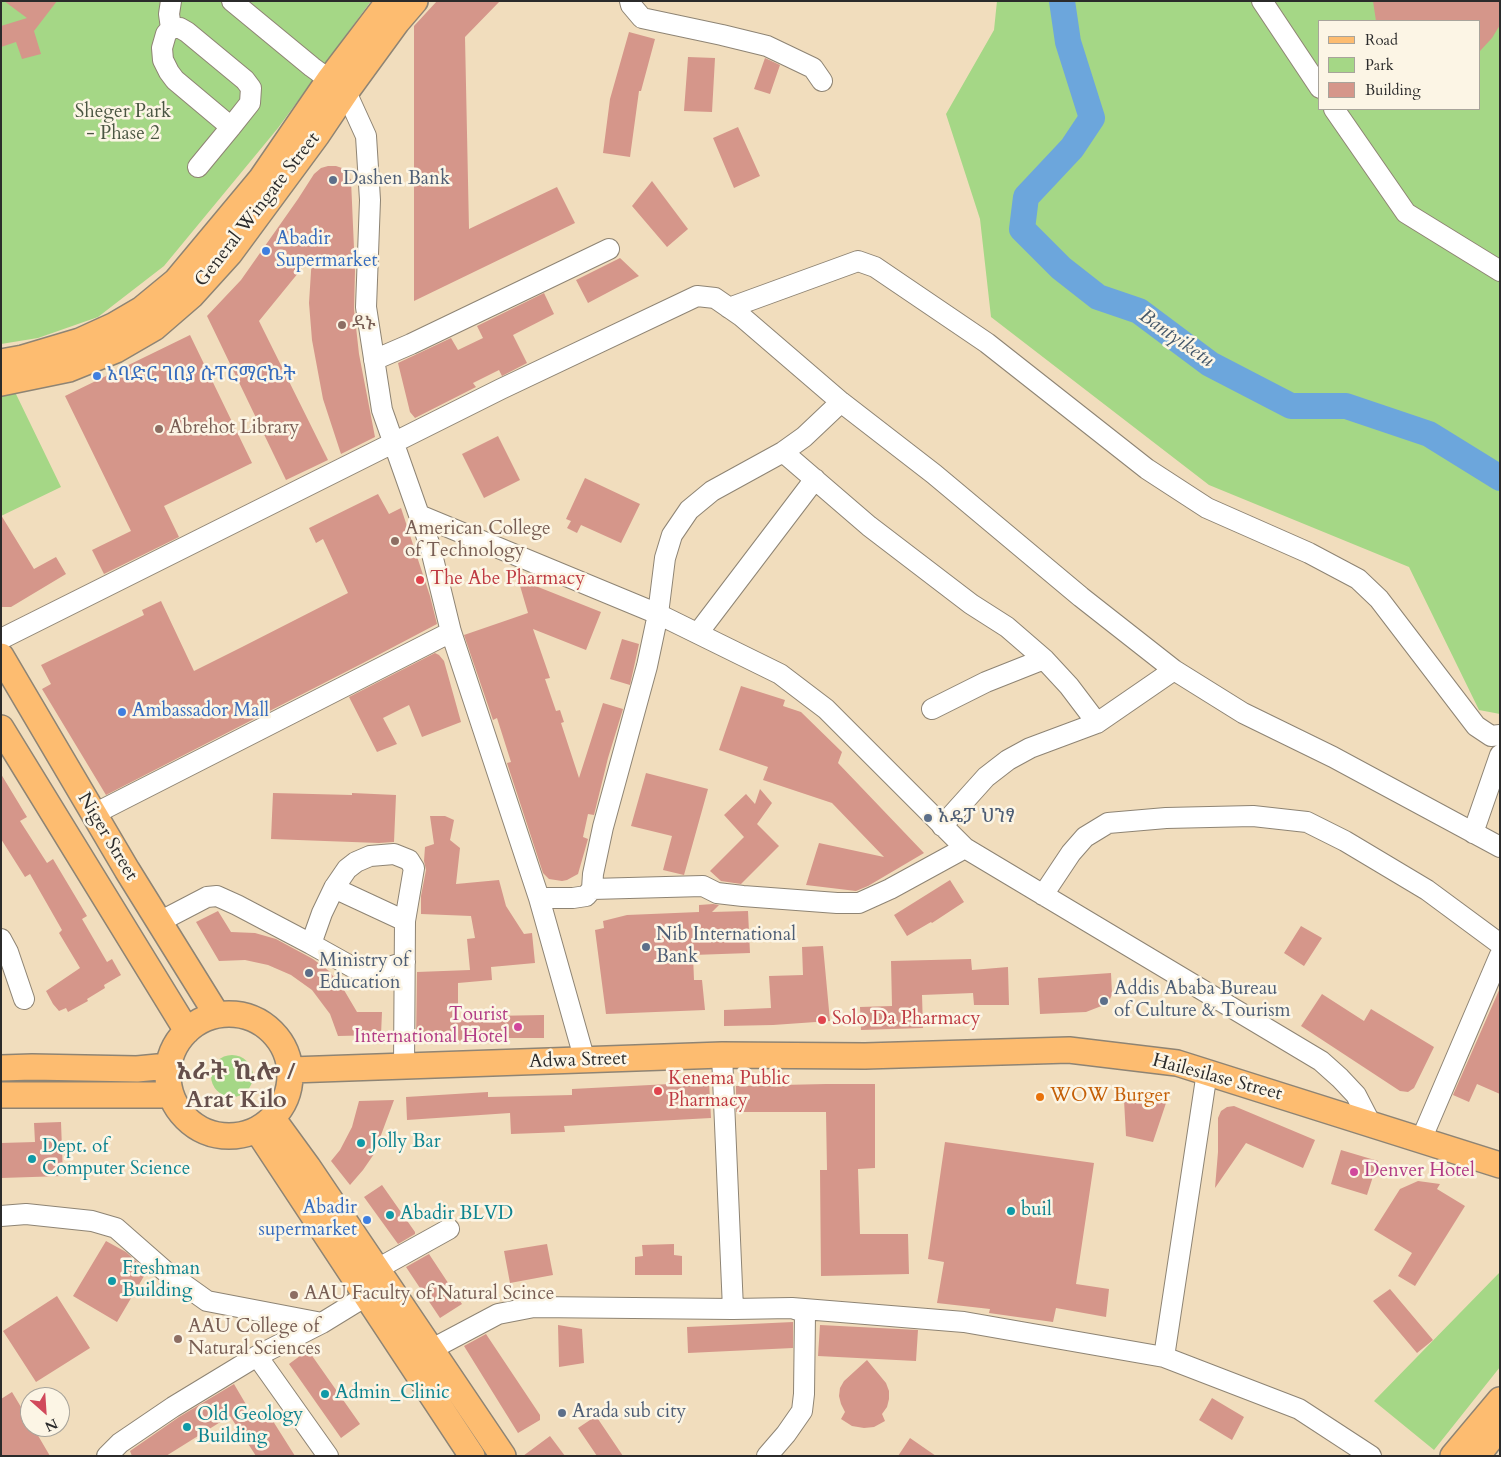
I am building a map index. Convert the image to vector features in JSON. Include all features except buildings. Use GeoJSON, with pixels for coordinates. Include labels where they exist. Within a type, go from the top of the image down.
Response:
{"type":"FeatureCollection","features":[{"type":"Feature","properties":{"kind":"main road","name":"General Wingate Street"},"geometry":{"type":"LineString","coordinates":[[1,362],[80,341],[113,326],[183,288],[230,253],[317,135],[337,86],[389,1]]}},
{"type":"Feature","properties":{"kind":"main road","name":"General Wingate Street"},"geometry":{"type":"LineString","coordinates":[[337,86],[415,1]]}},
{"type":"Feature","properties":{"kind":"main road","name":"General Wingate Street"},"geometry":{"type":"LineString","coordinates":[[1,383],[69,369],[116,350],[154,328],[183,288]]}},
{"type":"Feature","properties":{"kind":"main road","name":"Niger Street"},"geometry":{"type":"LineString","coordinates":[[1,656],[94,814],[217,1015]]}},
{"type":"Feature","properties":{"kind":"main road","name":"Niger Street"},"geometry":{"type":"LineString","coordinates":[[1,728],[187,1031]]}},
{"type":"Feature","properties":{"kind":"main road"},"geometry":{"type":"LineString","coordinates":[[230,1014],[248,1017],[264,1025],[277,1037],[286,1052],[291,1070],[290,1088],[284,1104],[265,1125],[241,1136],[222,1137],[204,1132],[188,1122],[176,1108],[170,1095],[168,1066],[175,1046],[195,1024],[217,1015],[230,1014]]}},
{"type":"Feature","properties":{"kind":"main road","name":"Hailesilase Street"},"geometry":{"type":"LineString","coordinates":[[865,1056],[1069,1050],[1177,1063],[1500,1165]]}},
{"type":"Feature","properties":{"kind":"main road","name":"Adwa Street"},"geometry":{"type":"LineString","coordinates":[[291,1070],[722,1056],[865,1056]]}},
{"type":"Feature","properties":{"kind":"main road"},"geometry":{"type":"LineString","coordinates":[[1,1068],[137,1068],[168,1066]]}},
{"type":"Feature","properties":{"kind":"main road"},"geometry":{"type":"LineString","coordinates":[[1,1095],[170,1095]]}},
{"type":"Feature","properties":{"kind":"main road"},"geometry":{"type":"LineString","coordinates":[[265,1125],[308,1168],[503,1456]]}},
{"type":"Feature","properties":{"kind":"main road"},"geometry":{"type":"LineString","coordinates":[[265,1125],[366,1296],[472,1456]]}},
{"type":"Feature","properties":{"kind":"main road"},"geometry":{"type":"LineString","coordinates":[[1470,1454],[1500,1400]]}},
{"type":"Feature","properties":{"kind":"main road"},"geometry":{"type":"LineString","coordinates":[[1470,1454],[1500,1427]]}},
{"type":"Feature","properties":{"kind":"street"},"geometry":{"type":"LineString","coordinates":[[171,1],[169,14],[171,28],[166,34],[162,48],[163,60],[175,80],[231,127]]}},
{"type":"Feature","properties":{"kind":"street"},"geometry":{"type":"LineString","coordinates":[[232,1],[337,86],[366,136],[370,200],[366,307],[382,410],[430,546],[451,632],[539,898],[585,1061]]}},
{"type":"Feature","properties":{"kind":"street"},"geometry":{"type":"LineString","coordinates":[[630,1],[642,18],[767,46],[814,68],[822,81]]}},
{"type":"Feature","properties":{"kind":"street"},"geometry":{"type":"LineString","coordinates":[[1262,1],[1318,85]]}},
{"type":"Feature","properties":{"kind":"street"},"geometry":{"type":"LineString","coordinates":[[171,28],[180,28],[187,32],[246,80],[251,88],[250,103],[198,167]]}},
{"type":"Feature","properties":{"kind":"street"},"geometry":{"type":"LineString","coordinates":[[1335,110],[1406,213],[1500,271]]}},
{"type":"Feature","properties":{"kind":"street"},"geometry":{"type":"LineString","coordinates":[[374,360],[609,249]]}},
{"type":"Feature","properties":{"kind":"street"},"geometry":{"type":"LineString","coordinates":[[729,308],[858,261],[875,266],[987,343],[1147,469],[1207,508],[1309,553],[1358,579],[1379,599],[1476,726],[1491,736],[1500,735]]}},
{"type":"Feature","properties":{"kind":"street"},"geometry":{"type":"LineString","coordinates":[[1,639],[501,389],[697,296],[715,298],[741,316],[841,402],[934,474],[1081,597],[1174,670],[1243,713],[1332,757],[1500,848]]}},
{"type":"Feature","properties":{"kind":"street"},"geometry":{"type":"LineString","coordinates":[[539,898],[586,896],[592,889],[593,874],[603,827],[647,666],[658,614],[666,558],[672,535],[690,510],[712,491],[783,452],[804,437],[841,402]]}},
{"type":"Feature","properties":{"kind":"street"},"geometry":{"type":"LineString","coordinates":[[783,452],[869,526],[971,604],[1006,627],[1044,659],[1069,686],[1097,723]]}},
{"type":"Feature","properties":{"kind":"street"},"geometry":{"type":"LineString","coordinates":[[698,633],[815,479]]}},
{"type":"Feature","properties":{"kind":"street"},"geometry":{"type":"LineString","coordinates":[[419,515],[658,614],[780,674],[826,709],[965,848],[1321,1061],[1356,1095],[1371,1124]]}},
{"type":"Feature","properties":{"kind":"street"},"geometry":{"type":"LineString","coordinates":[[94,814],[451,632]]}},
{"type":"Feature","properties":{"kind":"street"},"geometry":{"type":"LineString","coordinates":[[932,709],[986,682],[1044,659]]}},
{"type":"Feature","properties":{"kind":"street"},"geometry":{"type":"LineString","coordinates":[[942,826],[986,776],[1008,760],[1030,748],[1097,723],[1174,670]]}},
{"type":"Feature","properties":{"kind":"street"},"geometry":{"type":"LineString","coordinates":[[1473,833],[1500,755]]}},
{"type":"Feature","properties":{"kind":"street"},"geometry":{"type":"LineString","coordinates":[[1043,895],[1071,853],[1085,837],[1108,823],[1166,818],[1253,816],[1307,822],[1345,840],[1427,890],[1500,944]]}},
{"type":"Feature","properties":{"kind":"street"},"geometry":{"type":"LineString","coordinates":[[592,889],[703,886],[717,893],[743,896],[859,903],[890,889],[965,848]]}},
{"type":"Feature","properties":{"kind":"street"},"geometry":{"type":"LineString","coordinates":[[311,944],[322,913],[334,888],[347,869],[356,862],[370,856],[394,854],[409,860],[414,868],[406,921],[404,1066]]}},
{"type":"Feature","properties":{"kind":"street"},"geometry":{"type":"LineString","coordinates":[[334,888],[406,921]]}},
{"type":"Feature","properties":{"kind":"street"},"geometry":{"type":"LineString","coordinates":[[159,922],[206,897],[217,896],[354,968],[373,972],[404,962]]}},
{"type":"Feature","properties":{"kind":"street"},"geometry":{"type":"LineString","coordinates":[[1,938],[8,952],[24,999]]}},
{"type":"Feature","properties":{"kind":"street"},"geometry":{"type":"LineString","coordinates":[[1422,1140],[1500,955]]}},
{"type":"Feature","properties":{"kind":"street"},"geometry":{"type":"LineString","coordinates":[[722,1056],[733,1309]]}},
{"type":"Feature","properties":{"kind":"street"},"geometry":{"type":"LineString","coordinates":[[1164,1357],[1207,1072]]}},
{"type":"Feature","properties":{"kind":"street"},"geometry":{"type":"LineString","coordinates":[[1,1216],[26,1214],[92,1221],[116,1228],[165,1271],[207,1301],[322,1324]]}},
{"type":"Feature","properties":{"kind":"street"},"geometry":{"type":"LineString","coordinates":[[377,1269],[449,1229]]}},
{"type":"Feature","properties":{"kind":"street"},"geometry":{"type":"LineString","coordinates":[[107,1456],[120,1442],[173,1407],[257,1356],[322,1324],[366,1296]]}},
{"type":"Feature","properties":{"kind":"street"},"geometry":{"type":"LineString","coordinates":[[411,1364],[432,1349],[498,1314],[534,1307],[792,1308],[964,1322],[1164,1357],[1299,1409],[1371,1456]]}},
{"type":"Feature","properties":{"kind":"street"},"geometry":{"type":"LineString","coordinates":[[767,1456],[802,1411],[805,1314],[801,1310],[792,1308]]}},
{"type":"Feature","properties":{"kind":"street"},"geometry":{"type":"LineString","coordinates":[[257,1356],[328,1456]]}},
{"type":"Feature","properties":{"kind":"green space","name":"Sheger Park - Phase 2"},"geometry":{"type":"Polygon","coordinates":[[[1,1],[371,1],[278,128],[164,266],[98,317],[38,338],[1,344],[1,1]]]}},
{"type":"Feature","properties":{"kind":"green space"},"geometry":{"type":"Polygon","coordinates":[[[997,1],[1500,1],[1500,714],[1479,710],[1409,567],[1209,485],[991,317],[980,219],[946,114],[994,30],[997,1]]]}},
{"type":"Feature","properties":{"kind":"green space"},"geometry":{"type":"Polygon","coordinates":[[[15,392],[61,487],[1,516],[1,395],[15,392]]]}},
{"type":"Feature","properties":{"kind":"green space"},"geometry":{"type":"Polygon","coordinates":[[[236,1055],[244,1058],[250,1064],[253,1076],[250,1088],[244,1094],[228,1097],[220,1094],[214,1088],[211,1072],[214,1064],[220,1058],[236,1055]]]}},
{"type":"Feature","properties":{"kind":"green space"},"geometry":{"type":"Polygon","coordinates":[[[1500,1272],[1500,1367],[1434,1450],[1374,1401],[1500,1272]]]}},
{"type":"Feature","properties":{"kind":"waterway","name":"Bantyiketu"},"geometry":{"type":"LineString","coordinates":[[1062,1],[1068,42],[1092,118],[1072,148],[1026,197],[1022,229],[1061,268],[1098,297],[1139,311],[1210,364],[1291,406],[1346,406],[1429,434],[1500,478]]}},
{"type":"Feature","properties":{"kind":"place","name":"Dashen Bank"},"geometry":{"type":"Point","coordinates":[333,180]}},
{"type":"Feature","properties":{"kind":"place","name":"Abadir Supermarket"},"geometry":{"type":"Point","coordinates":[266,251]}},
{"type":"Feature","properties":{"kind":"place","name":"ዳኑ"},"geometry":{"type":"Point","coordinates":[342,325]}},
{"type":"Feature","properties":{"kind":"place","name":"አባድር ገበያ ሱፐርማርኬት"},"geometry":{"type":"Point","coordinates":[97,376]}},
{"type":"Feature","properties":{"kind":"place","name":"Abrehot Library"},"geometry":{"type":"Point","coordinates":[159,429]}},
{"type":"Feature","properties":{"kind":"place","name":"American College of Technology"},"geometry":{"type":"Point","coordinates":[395,541]}},
{"type":"Feature","properties":{"kind":"place","name":"The Abe Pharmacy"},"geometry":{"type":"Point","coordinates":[420,580]}},
{"type":"Feature","properties":{"kind":"place","name":"Ambassador Mall"},"geometry":{"type":"Point","coordinates":[122,712]}},
{"type":"Feature","properties":{"kind":"place","name":"አዴፓ ህንፃ"},"geometry":{"type":"Point","coordinates":[928,818]}},
{"type":"Feature","properties":{"kind":"place","name":"Nib International Bank"},"geometry":{"type":"Point","coordinates":[646,947]}},
{"type":"Feature","properties":{"kind":"place","name":"Ministry of Education"},"geometry":{"type":"Point","coordinates":[309,973]}},
{"type":"Feature","properties":{"kind":"place","name":"Addis Ababa Bureau of Culture & Tourism"},"geometry":{"type":"Point","coordinates":[1104,1001]}},
{"type":"Feature","properties":{"kind":"place","name":"Solo Da Pharmacy"},"geometry":{"type":"Point","coordinates":[822,1020]}},
{"type":"Feature","properties":{"kind":"place","name":"Tourist International Hotel"},"geometry":{"type":"Point","coordinates":[518,1027]}},
{"type":"Feature","properties":{"kind":"place","name":"Kenema Public Pharmacy"},"geometry":{"type":"Point","coordinates":[658,1091]}},
{"type":"Feature","properties":{"kind":"place","name":"WOW Burger"},"geometry":{"type":"Point","coordinates":[1040,1097]}},
{"type":"Feature","properties":{"kind":"place","name":"Jolly Bar"},"geometry":{"type":"Point","coordinates":[361,1143]}},
{"type":"Feature","properties":{"kind":"place","name":"Dept. of Computer Science"},"geometry":{"type":"Point","coordinates":[32,1159]}},
{"type":"Feature","properties":{"kind":"place","name":"Denver Hotel"},"geometry":{"type":"Point","coordinates":[1354,1172]}},
{"type":"Feature","properties":{"kind":"place","name":"buil"},"geometry":{"type":"Point","coordinates":[1011,1211]}},
{"type":"Feature","properties":{"kind":"place","name":"Abadir BLVD"},"geometry":{"type":"Point","coordinates":[390,1215]}},
{"type":"Feature","properties":{"kind":"place","name":"Abadir supermarket"},"geometry":{"type":"Point","coordinates":[367,1220]}},
{"type":"Feature","properties":{"kind":"place","name":"Freshman Building"},"geometry":{"type":"Point","coordinates":[112,1281]}},
{"type":"Feature","properties":{"kind":"place","name":"AAU Faculty of Natural Scince"},"geometry":{"type":"Point","coordinates":[294,1295]}},
{"type":"Feature","properties":{"kind":"place","name":"AAU College of Natural Sciences"},"geometry":{"type":"Point","coordinates":[178,1339]}},
{"type":"Feature","properties":{"kind":"place","name":"Admin_Clinic"},"geometry":{"type":"Point","coordinates":[325,1394]}},
{"type":"Feature","properties":{"kind":"place","name":"Arada sub city"},"geometry":{"type":"Point","coordinates":[562,1413]}},
{"type":"Feature","properties":{"kind":"place","name":"Old Geology Building"},"geometry":{"type":"Point","coordinates":[187,1427]}},
{"type":"Feature","properties":{"kind":"district","name":"አራት ኪሎ / Arat Kilo"},"geometry":{"type":"Point","coordinates":[236,1087]}}]}
